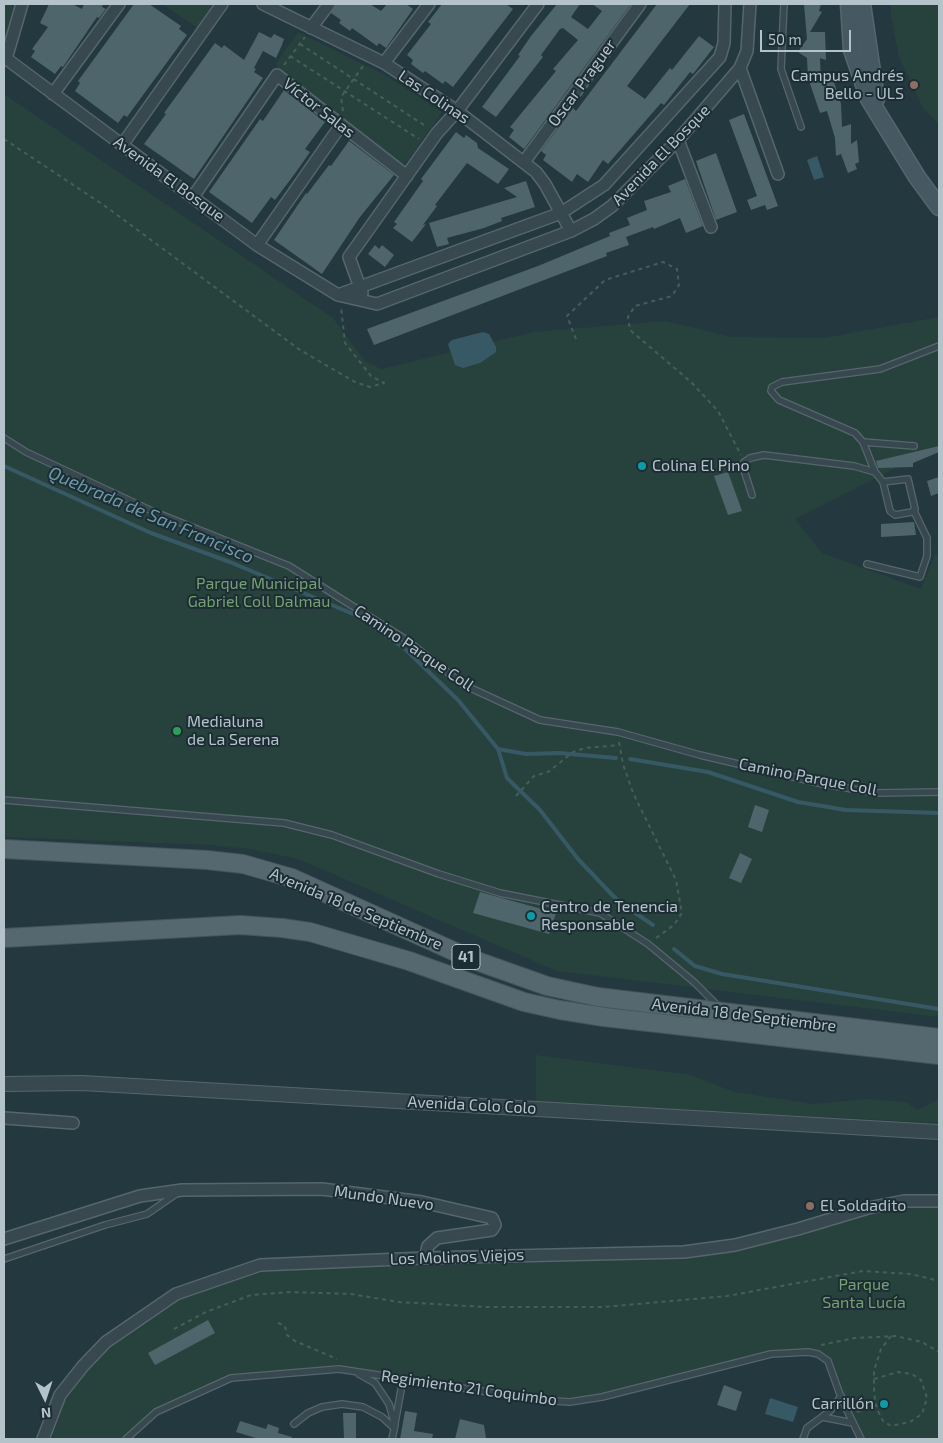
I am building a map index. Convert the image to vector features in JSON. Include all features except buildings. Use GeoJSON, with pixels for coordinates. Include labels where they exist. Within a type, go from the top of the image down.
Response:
{"type":"FeatureCollection","features":[{"type":"Feature","properties":{"kind":"main road"},"geometry":{"type":"LineString","coordinates":[[849,4],[850,38],[855,62],[865,90],[878,116],[939,207]]}},
{"type":"Feature","properties":{"kind":"main road"},"geometry":{"type":"LineString","coordinates":[[862,4],[878,116]]}},
{"type":"Feature","properties":{"kind":"main road","name":"Avenida 18 de Septiembre"},"geometry":{"type":"LineString","coordinates":[[4,849],[207,860],[251,866],[292,878],[471,959],[534,982],[598,997],[939,1038]]}},
{"type":"Feature","properties":{"kind":"main road","name":"Avenida 18 de Septiembre"},"geometry":{"type":"LineString","coordinates":[[4,938],[240,925],[282,928],[310,932],[409,961],[524,1002],[579,1013],[939,1055]]}},
{"type":"Feature","properties":{"kind":"street"},"geometry":{"type":"LineString","coordinates":[[5,58],[22,4]]}},
{"type":"Feature","properties":{"kind":"street"},"geometry":{"type":"LineString","coordinates":[[52,94],[119,4]]}},
{"type":"Feature","properties":{"kind":"street"},"geometry":{"type":"LineString","coordinates":[[122,144],[222,4]]}},
{"type":"Feature","properties":{"kind":"street","name":"Las Colinas"},"geometry":{"type":"LineString","coordinates":[[263,4],[384,63],[457,111],[524,162],[541,178],[571,231]]}},
{"type":"Feature","properties":{"kind":"street"},"geometry":{"type":"LineString","coordinates":[[311,28],[329,4]]}},
{"type":"Feature","properties":{"kind":"street"},"geometry":{"type":"LineString","coordinates":[[384,63],[429,4]]}},
{"type":"Feature","properties":{"kind":"street"},"geometry":{"type":"LineString","coordinates":[[370,304],[366,302],[349,257],[437,133],[457,111],[538,4]]}},
{"type":"Feature","properties":{"kind":"street","name":"Oscar Praguer"},"geometry":{"type":"LineString","coordinates":[[524,162],[640,4]]}},
{"type":"Feature","properties":{"kind":"street","name":"Avenida El Bosque"},"geometry":{"type":"LineString","coordinates":[[338,295],[562,213],[604,185],[720,56],[724,43],[725,4]]}},
{"type":"Feature","properties":{"kind":"street","name":"Avenida El Bosque"},"geometry":{"type":"LineString","coordinates":[[5,58],[257,245],[338,295],[370,304],[377,304],[571,231],[594,219],[612,206],[678,140],[740,68],[747,51],[750,4]]}},
{"type":"Feature","properties":{"kind":"street"},"geometry":{"type":"LineString","coordinates":[[740,68],[778,174]]}},
{"type":"Feature","properties":{"kind":"street","name":"Víctor Salas"},"geometry":{"type":"LineString","coordinates":[[192,197],[277,75],[407,176]]}},
{"type":"Feature","properties":{"kind":"street"},"geometry":{"type":"LineString","coordinates":[[257,245],[341,125]]}},
{"type":"Feature","properties":{"kind":"street"},"geometry":{"type":"LineString","coordinates":[[678,140],[711,227]]}},
{"type":"Feature","properties":{"kind":"street","name":"Avenida Colo Colo"},"geometry":{"type":"LineString","coordinates":[[4,1084],[92,1084],[939,1132]]}},
{"type":"Feature","properties":{"kind":"street"},"geometry":{"type":"LineString","coordinates":[[4,1118],[73,1123]]}},
{"type":"Feature","properties":{"kind":"street","name":"Mundo Nuevo"},"geometry":{"type":"LineString","coordinates":[[4,1239],[140,1196],[182,1190],[322,1189],[422,1202],[492,1218],[495,1225],[492,1230],[437,1238],[428,1246],[425,1258]]}},
{"type":"Feature","properties":{"kind":"street","name":"Los Molinos Viejos"},"geometry":{"type":"LineString","coordinates":[[43,1439],[60,1395],[83,1366],[106,1342],[176,1294],[260,1265],[425,1258],[684,1252],[735,1245],[868,1208],[904,1201],[939,1200]]}},
{"type":"Feature","properties":{"kind":"lane"},"geometry":{"type":"LineString","coordinates":[[784,4],[781,69],[801,127]]}},
{"type":"Feature","properties":{"kind":"lane"},"geometry":{"type":"LineString","coordinates":[[914,511],[895,515],[890,511],[883,482],[875,472],[863,442],[855,433],[779,400],[771,391],[772,387],[782,382],[880,369],[939,346]]}},
{"type":"Feature","properties":{"kind":"lane","name":"Camino Parque Coll"},"geometry":{"type":"LineString","coordinates":[[4,438],[26,452],[152,511],[289,566],[405,639],[464,685],[540,720],[618,732],[700,755],[822,784],[876,793],[939,792]]}},
{"type":"Feature","properties":{"kind":"lane"},"geometry":{"type":"LineString","coordinates":[[863,442],[914,446]]}},
{"type":"Feature","properties":{"kind":"lane"},"geometry":{"type":"LineString","coordinates":[[752,495],[742,467],[744,462],[764,455],[854,466],[875,472]]}},
{"type":"Feature","properties":{"kind":"lane"},"geometry":{"type":"LineString","coordinates":[[867,564],[920,577],[927,556],[927,538],[914,511],[908,479],[883,482]]}},
{"type":"Feature","properties":{"kind":"lane"},"geometry":{"type":"LineString","coordinates":[[4,800],[284,823],[332,835],[439,874],[500,893],[600,913],[648,944],[694,982],[726,1013]]}},
{"type":"Feature","properties":{"kind":"lane"},"geometry":{"type":"LineString","coordinates":[[4,1258],[105,1225],[147,1214],[182,1190]]}},
{"type":"Feature","properties":{"kind":"lane","name":"Regimiento 21 Coquimbo"},"geometry":{"type":"LineString","coordinates":[[126,1439],[156,1412],[231,1378],[339,1369],[540,1400],[570,1402],[602,1398],[771,1354],[808,1352],[818,1354],[828,1361],[841,1396],[861,1439]]}},
{"type":"Feature","properties":{"kind":"lane"},"geometry":{"type":"LineString","coordinates":[[355,1372],[375,1383],[389,1404],[395,1427]]}},
{"type":"Feature","properties":{"kind":"lane"},"geometry":{"type":"LineString","coordinates":[[392,1439],[402,1385],[409,1380]]}},
{"type":"Feature","properties":{"kind":"lane"},"geometry":{"type":"LineString","coordinates":[[803,1439],[807,1428],[831,1410],[841,1396]]}},
{"type":"Feature","properties":{"kind":"lane"},"geometry":{"type":"LineString","coordinates":[[294,1424],[308,1413],[322,1407],[342,1404],[363,1407],[395,1427]]}},
{"type":"Feature","properties":{"kind":"lane"},"geometry":{"type":"LineString","coordinates":[[822,1417],[854,1423]]}},
{"type":"Feature","properties":{"kind":"path"},"geometry":{"type":"LineString","coordinates":[[277,75],[311,28]]}},
{"type":"Feature","properties":{"kind":"path"},"geometry":{"type":"LineString","coordinates":[[300,44],[437,133]]}},
{"type":"Feature","properties":{"kind":"path"},"geometry":{"type":"LineString","coordinates":[[290,56],[428,146]]}},
{"type":"Feature","properties":{"kind":"path"},"geometry":{"type":"LineString","coordinates":[[341,125],[345,116],[341,97],[370,56]]}},
{"type":"Feature","properties":{"kind":"path"},"geometry":{"type":"LineString","coordinates":[[4,139],[105,206],[300,350],[355,382],[370,387],[384,383],[371,376],[345,343],[338,295]]}},
{"type":"Feature","properties":{"kind":"path"},"geometry":{"type":"LineString","coordinates":[[576,339],[567,316],[605,280],[664,262],[677,269],[679,285],[672,296],[635,306],[628,317],[630,330],[691,382],[718,410],[744,462]]}},
{"type":"Feature","properties":{"kind":"path"},"geometry":{"type":"LineString","coordinates":[[618,732],[623,764],[634,793],[676,880],[682,913],[674,925],[648,944]]}},
{"type":"Feature","properties":{"kind":"path"},"geometry":{"type":"LineString","coordinates":[[516,796],[534,776],[548,772],[573,752],[585,748],[620,745]]}},
{"type":"Feature","properties":{"kind":"path"},"geometry":{"type":"LineString","coordinates":[[174,1329],[206,1312],[251,1295],[290,1292],[351,1294],[399,1302],[485,1307],[604,1307],[727,1296],[863,1271],[911,1274],[939,1281]]}},
{"type":"Feature","properties":{"kind":"path"},"geometry":{"type":"LineString","coordinates":[[278,1323],[286,1326],[287,1335],[295,1341],[339,1360]]}},
{"type":"Feature","properties":{"kind":"path"},"geometry":{"type":"LineString","coordinates":[[874,1380],[898,1372],[912,1374],[921,1380],[927,1398],[922,1414],[910,1422],[891,1426],[883,1421],[877,1405],[874,1380],[874,1371],[881,1349],[891,1336]]}},
{"type":"Feature","properties":{"kind":"path"},"geometry":{"type":"LineString","coordinates":[[818,1345],[855,1338],[891,1336],[922,1342],[939,1352]]}},
{"type":"Feature","properties":{"kind":"path"},"geometry":{"type":"LineString","coordinates":[[850,1414],[877,1405]]}},
{"type":"Feature","properties":{"kind":"green space"},"geometry":{"type":"Polygon","coordinates":[[[6,4],[15,4],[4,39],[4,10],[6,4]]]}},
{"type":"Feature","properties":{"kind":"green space"},"geometry":{"type":"Polygon","coordinates":[[[162,4],[214,4],[198,28],[162,4]]]}},
{"type":"Feature","properties":{"kind":"green space"},"geometry":{"type":"Polygon","coordinates":[[[891,4],[939,4],[939,124],[923,108],[899,57],[891,15],[891,4]]]}},
{"type":"Feature","properties":{"kind":"green space"},"geometry":{"type":"Polygon","coordinates":[[[298,32],[385,75],[442,112],[408,161],[403,164],[398,161],[287,77],[278,68],[276,63],[298,32]]]}},
{"type":"Feature","properties":{"kind":"green space","name":"Parque Municipal Gabriel Coll Dalmau"},"geometry":{"type":"Polygon","coordinates":[[[4,94],[333,318],[365,361],[381,369],[534,332],[666,321],[731,337],[824,338],[939,317],[939,446],[795,519],[822,553],[921,589],[935,554],[939,556],[939,1017],[557,971],[298,859],[250,849],[212,845],[4,837],[4,94]]]}},
{"type":"Feature","properties":{"kind":"green space"},"geometry":{"type":"Polygon","coordinates":[[[536,1055],[691,1075],[734,1092],[814,1104],[868,1099],[906,1102],[918,1110],[939,1099],[939,1123],[536,1102],[536,1055]]]}},
{"type":"Feature","properties":{"kind":"green space","name":"Parque Santa Lucía"},"geometry":{"type":"Polygon","coordinates":[[[905,1207],[939,1207],[939,1439],[861,1439],[828,1361],[818,1354],[771,1354],[570,1402],[339,1369],[231,1378],[156,1412],[126,1439],[51,1439],[66,1398],[88,1370],[111,1347],[180,1300],[261,1272],[330,1268],[685,1259],[736,1251],[800,1236],[869,1214],[905,1207]]]}},
{"type":"Feature","properties":{"kind":"water"},"geometry":{"type":"Polygon","coordinates":[[[817,156],[824,177],[814,180],[807,160],[817,156]]]}},
{"type":"Feature","properties":{"kind":"water"},"geometry":{"type":"Polygon","coordinates":[[[483,332],[489,334],[496,347],[496,352],[480,363],[463,368],[455,365],[448,344],[452,340],[483,332]]]}},
{"type":"Feature","properties":{"kind":"water"},"geometry":{"type":"Polygon","coordinates":[[[770,1398],[798,1407],[793,1422],[765,1414],[770,1398]]]}},
{"type":"Feature","properties":{"kind":"waterway","name":"Quebrada de San Francisco"},"geometry":{"type":"LineString","coordinates":[[4,466],[151,533],[230,562],[358,616],[404,648],[458,700],[498,749],[507,778],[540,810],[578,859],[619,902],[653,925]]}},
{"type":"Feature","properties":{"kind":"waterway","name":"Quebrada de San Francisco"},"geometry":{"type":"LineString","coordinates":[[498,749],[526,754],[559,753],[616,758]]}},
{"type":"Feature","properties":{"kind":"waterway","name":"Quebrada de San Francisco"},"geometry":{"type":"LineString","coordinates":[[630,759],[708,772],[798,802],[846,810],[939,813]]}},
{"type":"Feature","properties":{"kind":"waterway","name":"Quebrada de San Francisco"},"geometry":{"type":"LineString","coordinates":[[674,949],[695,966],[722,974],[939,1009]]}},
{"type":"Feature","properties":{"kind":"place","name":"Campus Andrés Bello - ULS"},"geometry":{"type":"Point","coordinates":[914,85]}},
{"type":"Feature","properties":{"kind":"place","name":"Colina El Pino"},"geometry":{"type":"Point","coordinates":[642,466]}},
{"type":"Feature","properties":{"kind":"place","name":"Medialuna de La Serena"},"geometry":{"type":"Point","coordinates":[177,731]}},
{"type":"Feature","properties":{"kind":"place","name":"Centro de Tenencia Responsable"},"geometry":{"type":"Point","coordinates":[531,916]}},
{"type":"Feature","properties":{"kind":"place","name":"El Soldadito"},"geometry":{"type":"Point","coordinates":[810,1206]}},
{"type":"Feature","properties":{"kind":"place","name":"Carrillón"},"geometry":{"type":"Point","coordinates":[884,1404]}}]}
